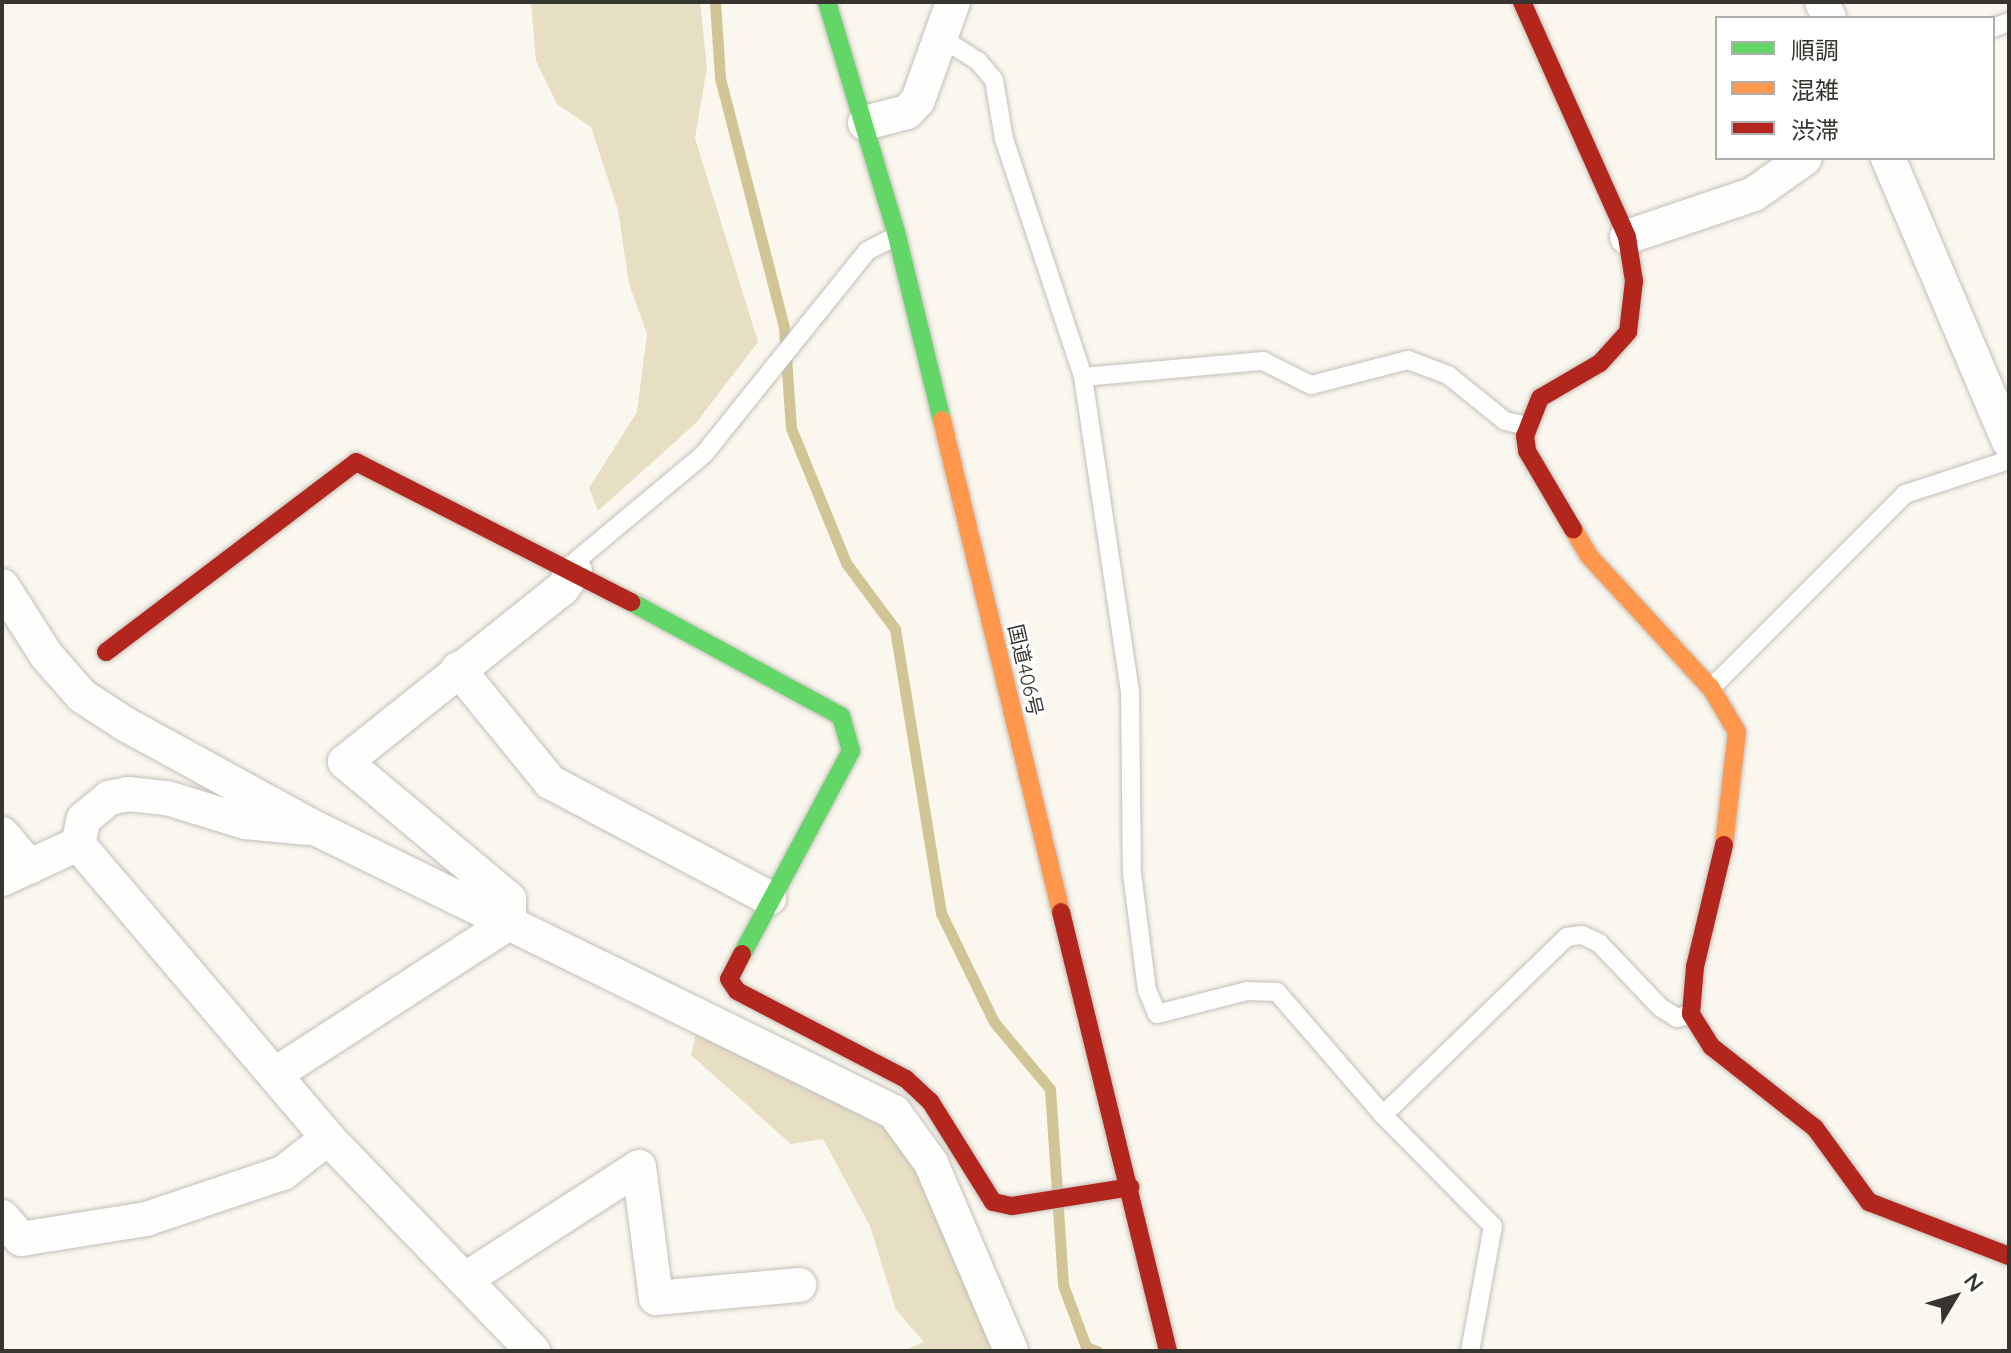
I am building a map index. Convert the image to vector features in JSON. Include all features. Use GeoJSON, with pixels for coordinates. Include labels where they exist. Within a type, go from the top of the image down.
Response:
{"type":"FeatureCollection","features":[{"type":"Feature","properties":{"kind":"main road","name":"国道406号"},"geometry":{"type":"LineString","coordinates":[[827,2],[897,236],[1168,1351]]}},
{"type":"Feature","properties":{"kind":"main road"},"geometry":{"type":"LineString","coordinates":[[1522,2],[1627,237],[1634,281],[1628,332],[1600,363],[1540,398],[1528,426],[1527,451],[1589,556],[1711,688],[1732,718],[1739,750],[1691,1014],[1712,1047],[1815,1128],[1869,1202],[2009,1256]]}},
{"type":"Feature","properties":{"kind":"main road"},"geometry":{"type":"LineString","coordinates":[[106,652],[356,462],[575,571],[841,716],[851,751],[769,898],[729,979],[737,991],[906,1079],[930,1101],[993,1202],[1040,1201],[1130,1187]]}},
{"type":"Feature","properties":{"kind":"street"},"geometry":{"type":"LineString","coordinates":[[865,123],[907,112],[918,100],[953,2]]}},
{"type":"Feature","properties":{"kind":"street"},"geometry":{"type":"LineString","coordinates":[[1627,237],[1754,194],[1802,160]]}},
{"type":"Feature","properties":{"kind":"street"},"geometry":{"type":"LineString","coordinates":[[1889,160],[2009,441]]}},
{"type":"Feature","properties":{"kind":"street"},"geometry":{"type":"LineString","coordinates":[[509,923],[509,899],[345,762],[562,589],[575,571]]}},
{"type":"Feature","properties":{"kind":"street"},"geometry":{"type":"LineString","coordinates":[[2,586],[47,656],[82,696],[317,829],[894,1112],[931,1163],[1011,1351]]}},
{"type":"Feature","properties":{"kind":"street"},"geometry":{"type":"LineString","coordinates":[[458,669],[550,782],[769,898]]}},
{"type":"Feature","properties":{"kind":"street"},"geometry":{"type":"LineString","coordinates":[[78,844],[84,819],[109,798],[128,794],[167,798],[245,822],[317,829]]}},
{"type":"Feature","properties":{"kind":"street"},"geometry":{"type":"LineString","coordinates":[[2,834],[16,873],[78,844]]}},
{"type":"Feature","properties":{"kind":"street"},"geometry":{"type":"LineString","coordinates":[[78,844],[277,1073],[328,1138],[533,1351]]}},
{"type":"Feature","properties":{"kind":"street"},"geometry":{"type":"LineString","coordinates":[[277,1073],[509,923]]}},
{"type":"Feature","properties":{"kind":"street"},"geometry":{"type":"LineString","coordinates":[[2,1217],[21,1239],[146,1219],[283,1173],[328,1138]]}},
{"type":"Feature","properties":{"kind":"street"},"geometry":{"type":"LineString","coordinates":[[466,1279],[639,1167],[656,1298],[799,1285]]}},
{"type":"Feature","properties":{"kind":"lane"},"geometry":{"type":"LineString","coordinates":[[940,37],[978,61],[994,80],[1004,139],[1083,377],[1130,692],[1132,873],[1147,990],[1157,1014],[1247,991],[1277,992],[1383,1115],[1493,1226],[1470,1351]]}},
{"type":"Feature","properties":{"kind":"lane"},"geometry":{"type":"LineString","coordinates":[[575,571],[577,560],[704,454],[867,251],[897,236]]}},
{"type":"Feature","properties":{"kind":"lane"},"geometry":{"type":"LineString","coordinates":[[1083,377],[1263,361],[1311,385],[1408,360],[1448,375],[1505,421],[1528,426]]}},
{"type":"Feature","properties":{"kind":"lane"},"geometry":{"type":"LineString","coordinates":[[1711,688],[1905,494],[2009,460]]}},
{"type":"Feature","properties":{"kind":"lane"},"geometry":{"type":"LineString","coordinates":[[1383,1115],[1567,937],[1599,943],[1660,1007],[1677,1018],[1691,1014]]}},
{"type":"Feature","properties":{"kind":"shaded area"},"geometry":{"type":"Polygon","coordinates":[[[531,2],[700,2],[707,67],[695,138],[758,342],[696,423],[598,511],[589,488],[637,412],[647,334],[629,284],[618,210],[591,127],[557,104],[536,61],[531,2]]]}},
{"type":"Feature","properties":{"kind":"shaded area"},"geometry":{"type":"Polygon","coordinates":[[[696,1034],[869,1106],[917,1148],[1009,1351],[903,1351],[924,1342],[896,1310],[870,1226],[823,1139],[791,1144],[691,1055],[696,1034]]]}},
{"type":"Feature","properties":{"kind":"waterway"},"geometry":{"type":"LineString","coordinates":[[715,2],[720,78],[784,328],[791,428],[846,563],[895,629],[941,913],[994,1022],[1050,1089],[1057,1191]]}},
{"type":"Feature","properties":{"kind":"waterway"},"geometry":{"type":"LineString","coordinates":[[1058,1209],[1063,1285],[1086,1347],[1097,1351]]}},
{"type":"Feature","properties":{"kind":"traffic: fast"},"geometry":{"type":"LineString","coordinates":[[827,2],[897,236],[942,420]]}},
{"type":"Feature","properties":{"kind":"traffic: fast"},"geometry":{"type":"LineString","coordinates":[[631,602],[841,716],[851,751],[742,954]]}},
{"type":"Feature","properties":{"kind":"traffic: slow"},"geometry":{"type":"LineString","coordinates":[[942,420],[1061,912]]}},
{"type":"Feature","properties":{"kind":"traffic: slow"},"geometry":{"type":"LineString","coordinates":[[1573,529],[1589,556],[1711,688],[1737,732],[1724,845]]}},
{"type":"Feature","properties":{"kind":"traffic: jam"},"geometry":{"type":"LineString","coordinates":[[1522,2],[1627,237],[1634,281],[1628,332],[1600,363],[1540,398],[1525,436],[1527,451],[1573,529]]}},
{"type":"Feature","properties":{"kind":"traffic: jam"},"geometry":{"type":"LineString","coordinates":[[106,652],[356,462],[631,602]]}},
{"type":"Feature","properties":{"kind":"traffic: jam"},"geometry":{"type":"LineString","coordinates":[[1724,845],[1695,967],[1691,1014],[1712,1047],[1815,1128],[1869,1202],[2009,1256]]}},
{"type":"Feature","properties":{"kind":"traffic: jam"},"geometry":{"type":"LineString","coordinates":[[1061,912],[1168,1351]]}},
{"type":"Feature","properties":{"kind":"traffic: jam"},"geometry":{"type":"LineString","coordinates":[[742,954],[729,979],[737,991],[906,1079],[930,1101],[993,1202],[1012,1206],[1130,1187]]}}]}
